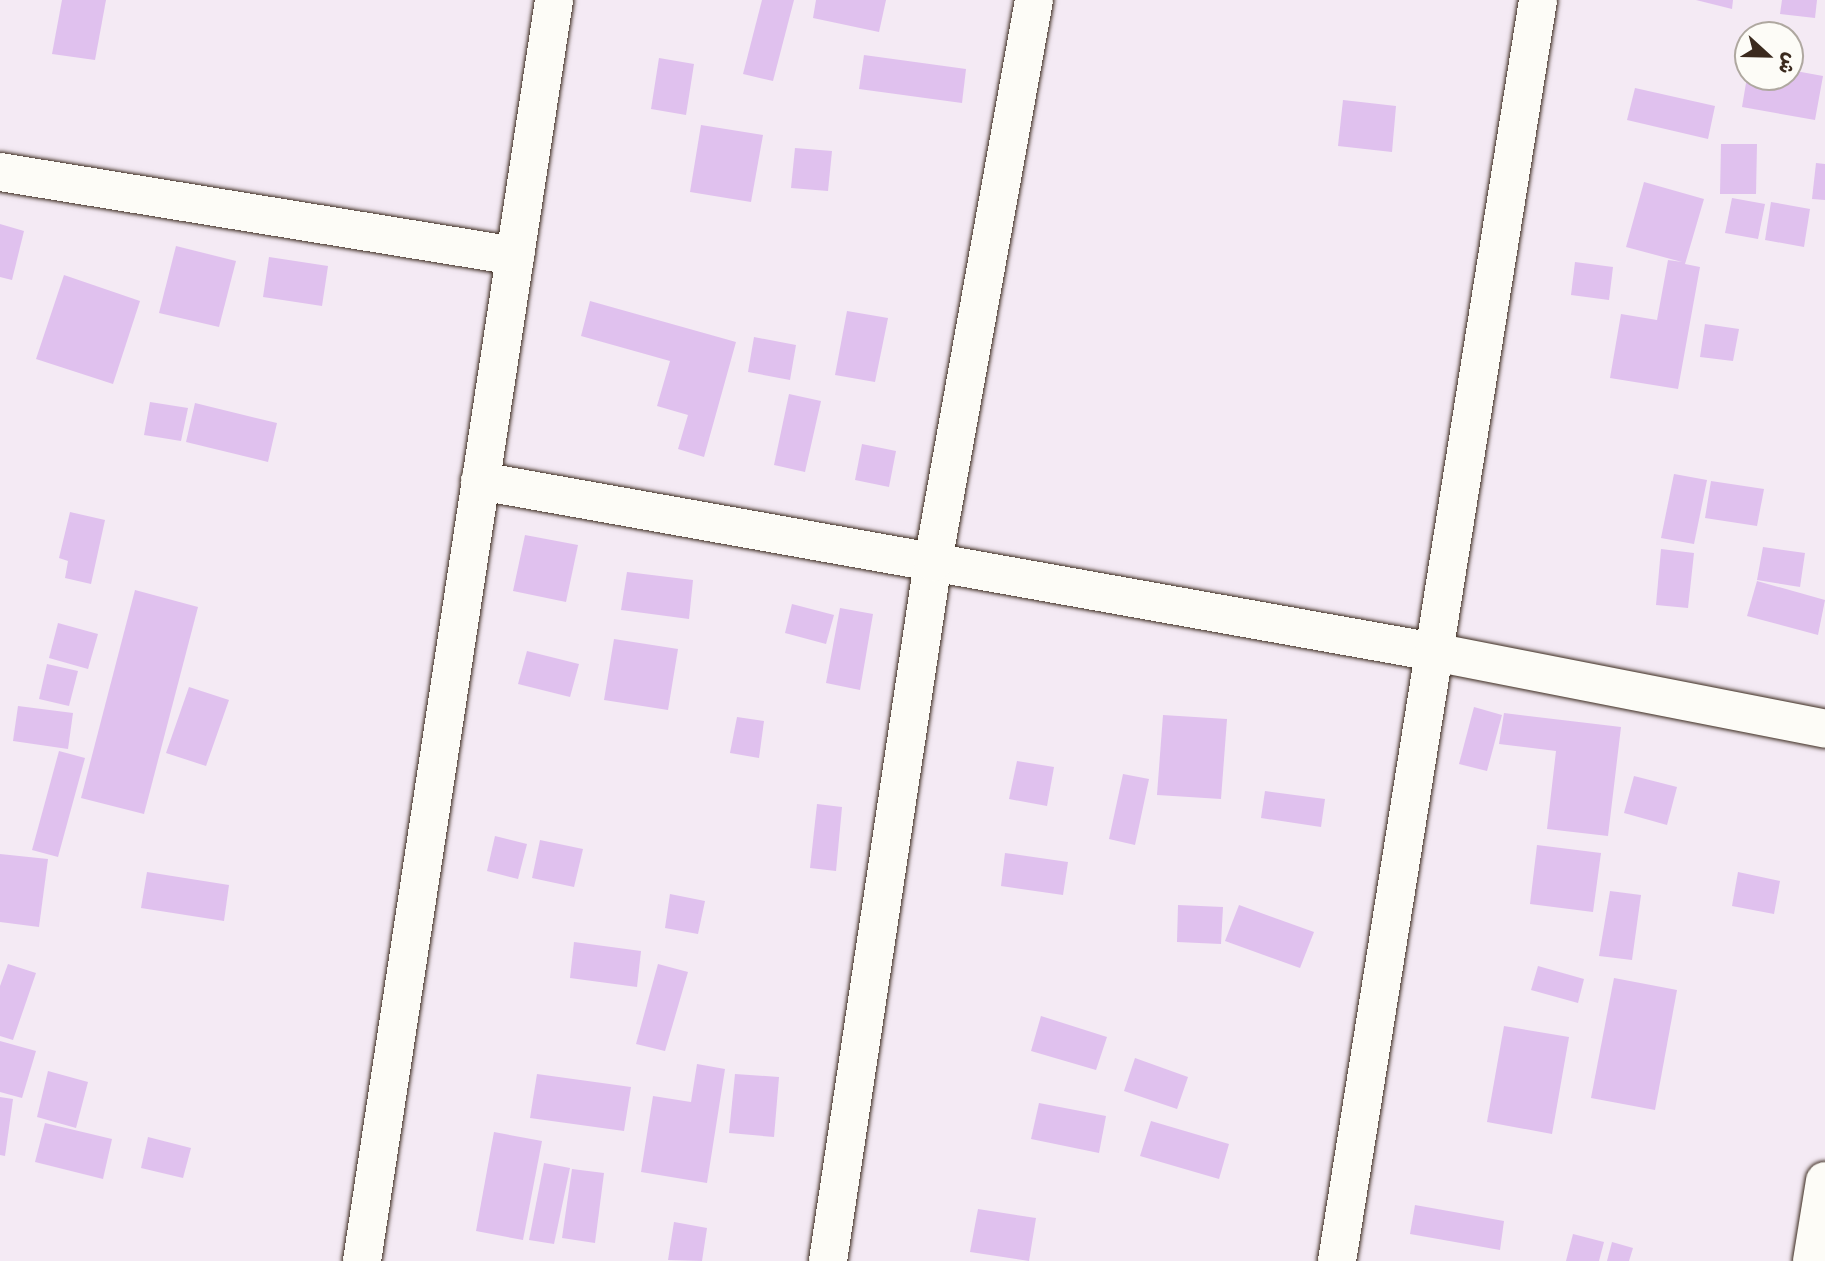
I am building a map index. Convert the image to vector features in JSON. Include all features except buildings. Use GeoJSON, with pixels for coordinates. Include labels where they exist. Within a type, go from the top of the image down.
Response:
{"type":"FeatureCollection","features":[{"type":"Feature","properties":{"kind":"street"},"geometry":{"type":"LineString","coordinates":[[362,1261],[554,0]]}},
{"type":"Feature","properties":{"kind":"street"},"geometry":{"type":"LineString","coordinates":[[828,1261],[933,562],[1034,0]]}},
{"type":"Feature","properties":{"kind":"street"},"geometry":{"type":"LineString","coordinates":[[1337,1261],[1538,0]]}},
{"type":"Feature","properties":{"kind":"street"},"geometry":{"type":"LineString","coordinates":[[0,172],[515,256]]}},
{"type":"Feature","properties":{"kind":"street"},"geometry":{"type":"LineString","coordinates":[[480,481],[1434,652],[1825,729]]}},
{"type":"Feature","properties":{"kind":"street"},"geometry":{"type":"LineString","coordinates":[[1812,1261],[1825,1181]]}}]}
